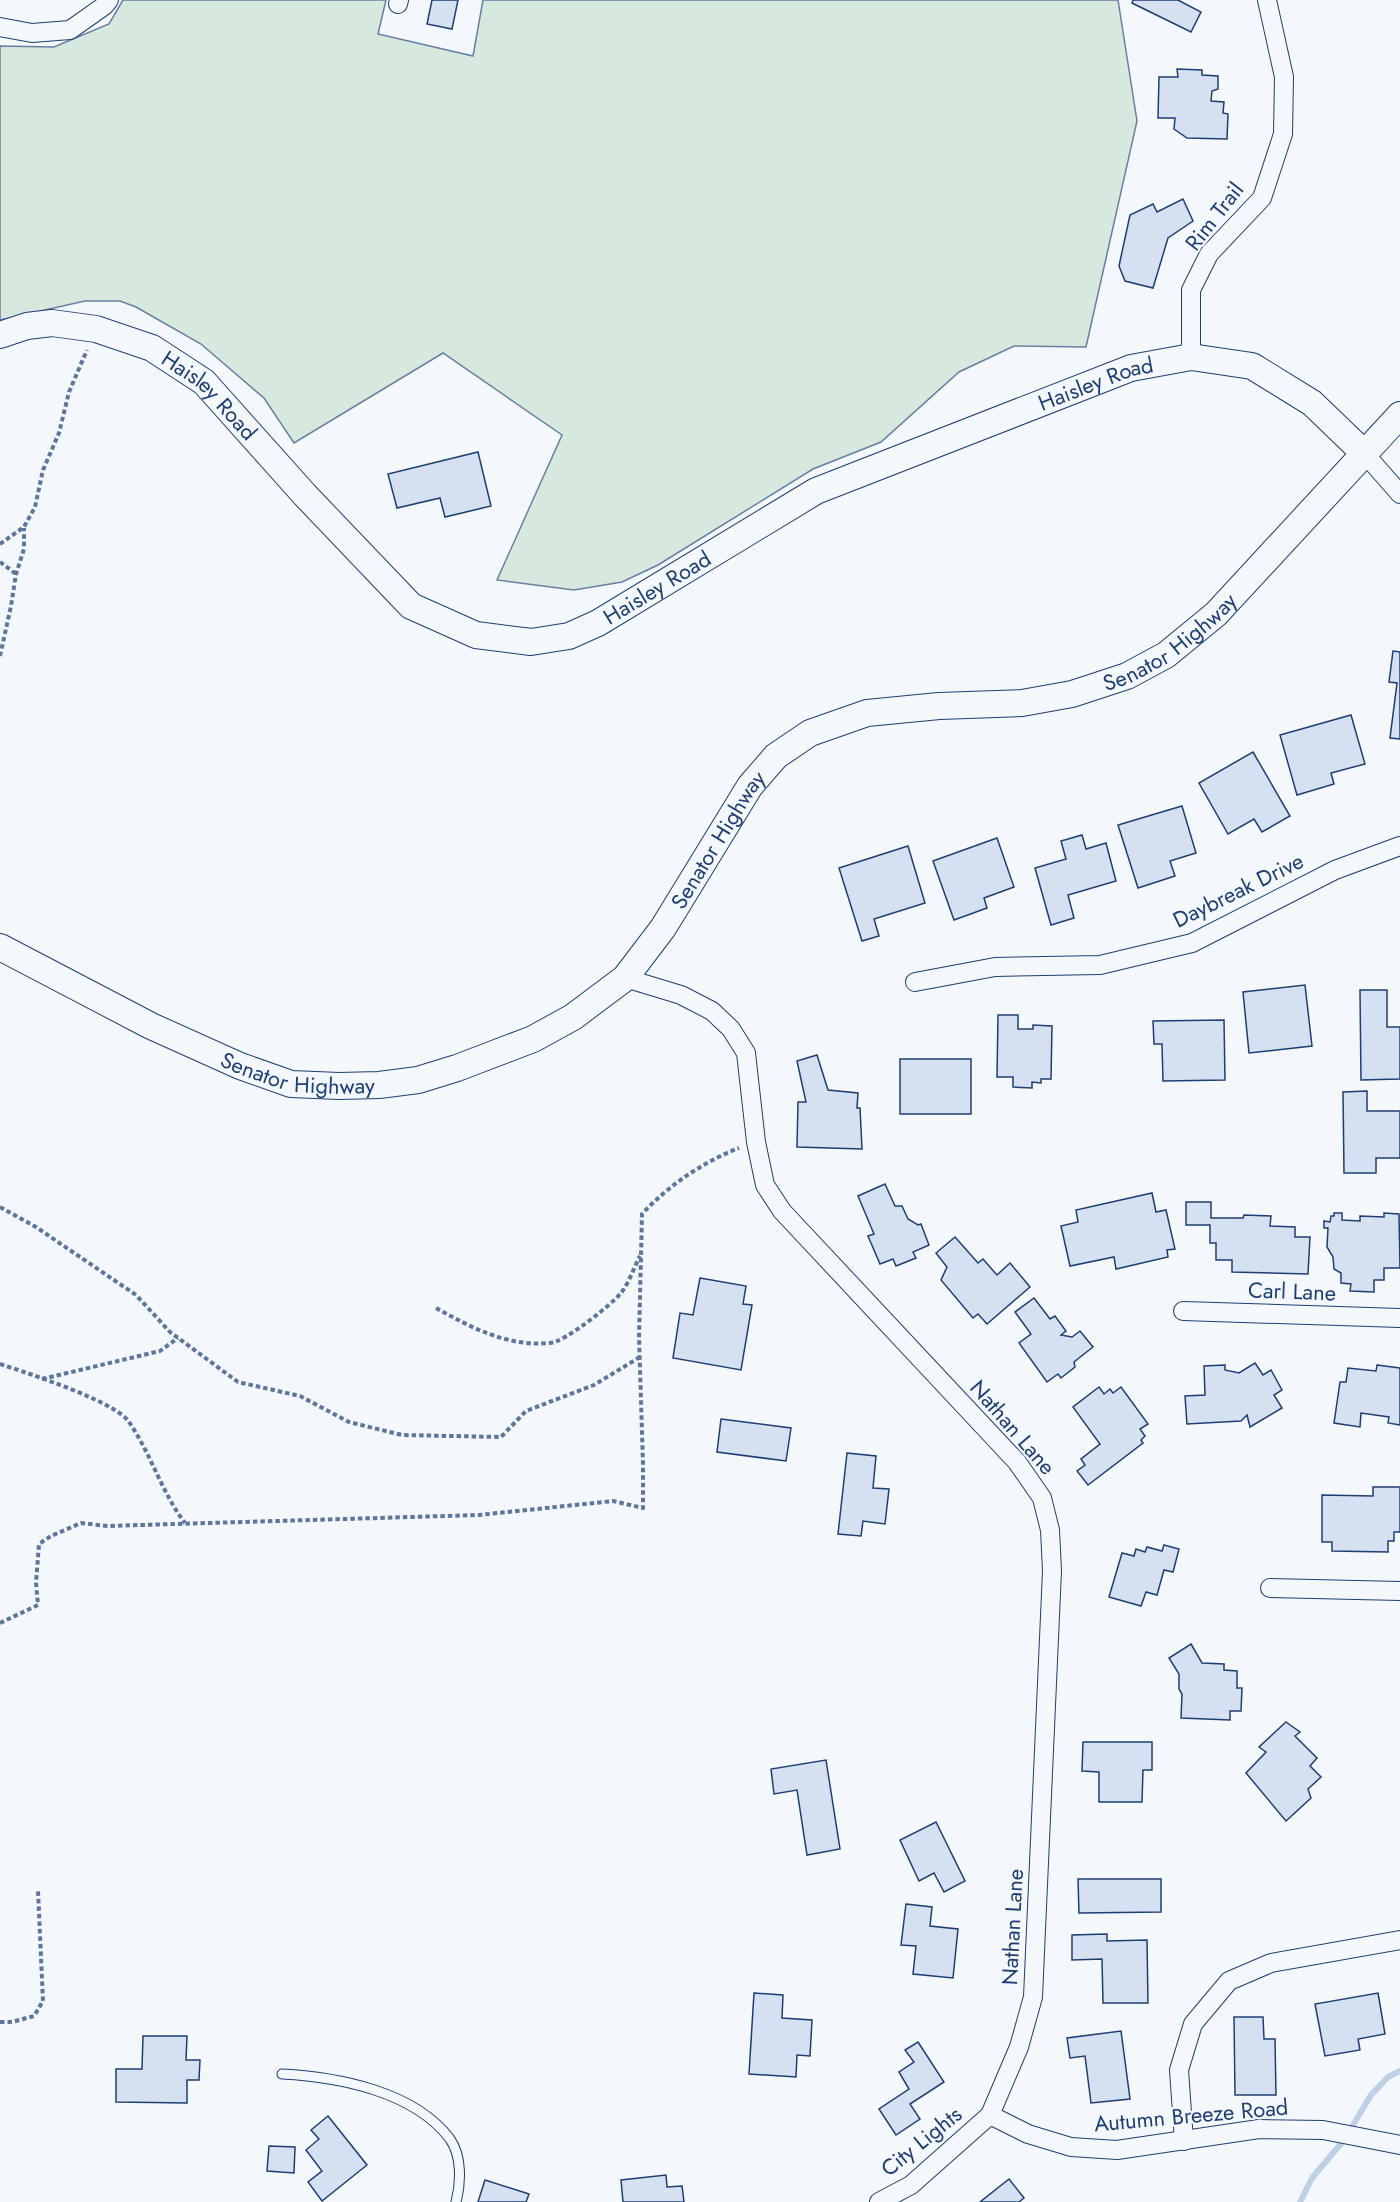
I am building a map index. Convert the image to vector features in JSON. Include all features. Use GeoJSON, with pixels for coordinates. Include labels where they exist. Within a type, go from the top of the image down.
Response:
{"type":"FeatureCollection","features":[{"type":"Feature","properties":{"kind":"street"},"geometry":{"type":"LineString","coordinates":[[0,27],[32,33],[70,30],[109,0]]}},
{"type":"Feature","properties":{"kind":"street","name":"Rim Trail"},"geometry":{"type":"LineString","coordinates":[[1191,357],[1191,290],[1209,254],[1262,198],[1283,134],[1284,77],[1267,0]]}},
{"type":"Feature","properties":{"kind":"street","name":"Haisley Road"},"geometry":{"type":"LineString","coordinates":[[0,335],[27,326],[52,324],[96,329],[152,348],[204,382],[305,495],[411,606],[476,635],[531,642],[569,636],[598,623],[816,491],[1131,368],[1191,357],[1252,366],[1312,403],[1365,454]]}},
{"type":"Feature","properties":{"kind":"street","name":"Senator Highway"},"geometry":{"type":"LineString","coordinates":[[0,947],[152,1026],[240,1066],[291,1084],[379,1085],[418,1080],[457,1068],[533,1039],[573,1017],[626,978],[663,928],[750,786],[776,756],[810,733],[867,713],[939,706],[1022,703],[1072,694],[1127,676],[1166,656],[1216,614],[1400,415]]}},
{"type":"Feature","properties":{"kind":"street"},"geometry":{"type":"LineString","coordinates":[[1365,454],[1400,494]]}},
{"type":"Feature","properties":{"kind":"street","name":"Daybreak Drive"},"geometry":{"type":"LineString","coordinates":[[915,982],[995,967],[1100,965],[1192,944],[1335,870],[1400,846]]}},
{"type":"Feature","properties":{"kind":"street","name":"Nathan Lane"},"geometry":{"type":"LineString","coordinates":[[626,978],[681,995],[712,1011],[731,1029],[746,1053],[756,1142],[765,1185],[782,1211],[1017,1462],[1042,1498],[1050,1530],[1052,1571],[1033,1997],[1019,2048],[990,2115]]}},
{"type":"Feature","properties":{"kind":"street","name":"Carl Lane"},"geometry":{"type":"LineString","coordinates":[[1183,1311],[1400,1318]]}},
{"type":"Feature","properties":{"kind":"street"},"geometry":{"type":"LineString","coordinates":[[1270,1588],[1400,1591]]}},
{"type":"Feature","properties":{"kind":"street"},"geometry":{"type":"LineString","coordinates":[[1184,2142],[1179,2070],[1193,2024],[1229,1981],[1271,1963],[1400,1940]]}},
{"type":"Feature","properties":{"kind":"street","name":"Autumn Breeze Road"},"geometry":{"type":"LineString","coordinates":[[990,2115],[1028,2134],[1071,2147],[1118,2150],[1184,2142],[1259,2129],[1323,2130],[1400,2145]]}},
{"type":"Feature","properties":{"kind":"street","name":"City Lights"},"geometry":{"type":"LineString","coordinates":[[879,2202],[911,2185],[990,2115]]}},
{"type":"Feature","properties":{"kind":"lane"},"geometry":{"type":"LineString","coordinates":[[282,2074],[318,2076],[363,2086],[402,2102],[428,2117],[451,2141],[461,2172],[456,2202]]}},
{"type":"Feature","properties":{"kind":"path"},"geometry":{"type":"LineString","coordinates":[[0,544],[24,527],[35,507],[43,470],[58,433],[69,392],[96,329]]}},
{"type":"Feature","properties":{"kind":"path"},"geometry":{"type":"LineString","coordinates":[[0,656],[16,574],[24,549],[24,527]]}},
{"type":"Feature","properties":{"kind":"path"},"geometry":{"type":"LineString","coordinates":[[0,562],[16,574]]}},
{"type":"Feature","properties":{"kind":"path"},"geometry":{"type":"LineString","coordinates":[[0,1623],[38,1605],[36,1583],[39,1544],[81,1523],[107,1526],[479,1515],[613,1501],[642,1508],[644,1464],[640,1358],[640,1255],[642,1214],[656,1198],[704,1164],[756,1142]]}},
{"type":"Feature","properties":{"kind":"path"},"geometry":{"type":"LineString","coordinates":[[0,1207],[36,1227],[136,1295],[178,1338],[238,1382],[300,1396],[349,1422],[402,1435],[501,1437],[526,1411],[594,1385],[640,1358]]}},
{"type":"Feature","properties":{"kind":"path"},"geometry":{"type":"LineString","coordinates":[[436,1308],[486,1333],[513,1341],[552,1344],[592,1319],[621,1292],[640,1255]]}},
{"type":"Feature","properties":{"kind":"path"},"geometry":{"type":"LineString","coordinates":[[42,1379],[160,1351],[178,1338]]}},
{"type":"Feature","properties":{"kind":"path"},"geometry":{"type":"LineString","coordinates":[[0,1365],[104,1404],[128,1420],[173,1508],[185,1524]]}},
{"type":"Feature","properties":{"kind":"path"},"geometry":{"type":"LineString","coordinates":[[0,2022],[12,2022],[34,2016],[44,2001],[38,1891]]}},
{"type":"Feature","properties":{"kind":"shaded area"},"geometry":{"type":"Polygon","coordinates":[[[123,0],[386,0],[378,34],[473,56],[483,0],[1118,0],[1137,121],[1086,347],[1014,346],[959,372],[881,442],[813,469],[658,565],[622,582],[574,590],[497,580],[562,435],[443,353],[294,443],[264,398],[201,344],[136,307],[120,301],[85,301],[0,320],[0,46],[54,47],[109,24],[123,0]]]}},
{"type":"Feature","properties":{"kind":"building"},"geometry":{"type":"Polygon","coordinates":[[[432,0],[458,0],[452,29],[427,24],[432,0]]]}},
{"type":"Feature","properties":{"kind":"building"},"geometry":{"type":"Polygon","coordinates":[[[1133,0],[1178,0],[1201,12],[1191,32],[1132,3],[1133,0]]]}},
{"type":"Feature","properties":{"kind":"building"},"geometry":{"type":"Polygon","coordinates":[[[1177,69],[1202,70],[1202,75],[1218,76],[1218,89],[1212,91],[1211,101],[1224,102],[1223,113],[1228,114],[1227,139],[1187,138],[1174,129],[1175,118],[1158,118],[1159,77],[1178,77],[1177,69]]]}},
{"type":"Feature","properties":{"kind":"building"},"geometry":{"type":"Polygon","coordinates":[[[1183,199],[1193,221],[1168,238],[1153,288],[1125,281],[1119,266],[1130,215],[1153,204],[1157,212],[1183,199]]]}},
{"type":"Feature","properties":{"kind":"building"},"geometry":{"type":"Polygon","coordinates":[[[478,452],[491,506],[445,517],[440,498],[397,508],[388,474],[478,452]]]}},
{"type":"Feature","properties":{"kind":"building"},"geometry":{"type":"Polygon","coordinates":[[[1393,651],[1400,652],[1400,739],[1390,738],[1397,683],[1389,682],[1393,651]]]}},
{"type":"Feature","properties":{"kind":"building"},"geometry":{"type":"Polygon","coordinates":[[[1351,715],[1365,764],[1331,773],[1334,784],[1297,795],[1280,735],[1351,715]]]}},
{"type":"Feature","properties":{"kind":"building"},"geometry":{"type":"Polygon","coordinates":[[[1253,752],[1290,816],[1262,832],[1254,819],[1228,834],[1199,783],[1253,752]]]}},
{"type":"Feature","properties":{"kind":"building"},"geometry":{"type":"Polygon","coordinates":[[[1182,806],[1196,853],[1170,861],[1175,876],[1138,888],[1118,825],[1182,806]]]}},
{"type":"Feature","properties":{"kind":"building"},"geometry":{"type":"Polygon","coordinates":[[[1082,835],[1086,849],[1106,843],[1116,881],[1068,895],[1074,918],[1051,925],[1035,868],[1066,859],[1061,841],[1082,835]]]}},
{"type":"Feature","properties":{"kind":"building"},"geometry":{"type":"Polygon","coordinates":[[[997,838],[1014,887],[984,898],[987,908],[954,920],[933,861],[997,838]]]}},
{"type":"Feature","properties":{"kind":"building"},"geometry":{"type":"Polygon","coordinates":[[[908,846],[925,903],[874,919],[879,936],[862,941],[839,868],[908,846]]]}},
{"type":"Feature","properties":{"kind":"building"},"geometry":{"type":"Polygon","coordinates":[[[1305,985],[1312,1046],[1249,1053],[1243,992],[1305,985]]]}},
{"type":"Feature","properties":{"kind":"building"},"geometry":{"type":"Polygon","coordinates":[[[1360,990],[1387,990],[1387,1027],[1400,1027],[1400,1079],[1361,1080],[1360,990]]]}},
{"type":"Feature","properties":{"kind":"building"},"geometry":{"type":"Polygon","coordinates":[[[998,1015],[1018,1015],[1018,1029],[1033,1029],[1033,1025],[1052,1026],[1051,1079],[1041,1079],[1041,1083],[1032,1082],[1032,1088],[1013,1087],[1013,1077],[997,1077],[998,1015]]]}},
{"type":"Feature","properties":{"kind":"building"},"geometry":{"type":"Polygon","coordinates":[[[1224,1020],[1225,1080],[1163,1081],[1162,1044],[1154,1044],[1153,1021],[1224,1020]]]}},
{"type":"Feature","properties":{"kind":"building"},"geometry":{"type":"Polygon","coordinates":[[[817,1055],[828,1090],[858,1093],[857,1108],[860,1108],[862,1149],[797,1147],[798,1102],[806,1102],[797,1061],[817,1055]]]}},
{"type":"Feature","properties":{"kind":"building"},"geometry":{"type":"Polygon","coordinates":[[[900,1059],[971,1059],[971,1114],[900,1114],[900,1059]]]}},
{"type":"Feature","properties":{"kind":"building"},"geometry":{"type":"Polygon","coordinates":[[[1367,1091],[1367,1111],[1400,1111],[1400,1158],[1376,1158],[1376,1173],[1344,1173],[1343,1092],[1367,1091]]]}},
{"type":"Feature","properties":{"kind":"building"},"geometry":{"type":"Polygon","coordinates":[[[885,1184],[895,1206],[902,1206],[908,1219],[918,1225],[921,1224],[929,1245],[913,1252],[916,1258],[896,1266],[893,1259],[880,1264],[868,1236],[874,1234],[858,1196],[885,1184]]]}},
{"type":"Feature","properties":{"kind":"building"},"geometry":{"type":"Polygon","coordinates":[[[1152,1193],[1156,1212],[1166,1210],[1175,1249],[1167,1250],[1168,1257],[1116,1269],[1114,1257],[1070,1266],[1061,1226],[1078,1222],[1076,1210],[1152,1193]]]}},
{"type":"Feature","properties":{"kind":"building"},"geometry":{"type":"Polygon","coordinates":[[[1186,1202],[1211,1202],[1211,1218],[1243,1218],[1244,1215],[1271,1216],[1270,1226],[1295,1227],[1295,1237],[1310,1237],[1308,1274],[1232,1272],[1232,1260],[1216,1260],[1216,1243],[1210,1243],[1210,1225],[1186,1225],[1186,1202]]]}},
{"type":"Feature","properties":{"kind":"building"},"geometry":{"type":"Polygon","coordinates":[[[1334,1213],[1342,1213],[1342,1220],[1360,1221],[1360,1216],[1384,1217],[1384,1213],[1399,1214],[1400,1268],[1384,1268],[1384,1280],[1374,1280],[1374,1292],[1350,1291],[1351,1284],[1341,1283],[1341,1273],[1334,1269],[1333,1257],[1327,1247],[1328,1228],[1324,1228],[1324,1221],[1330,1222],[1334,1213]]]}},
{"type":"Feature","properties":{"kind":"building"},"geometry":{"type":"Polygon","coordinates":[[[955,1237],[978,1263],[983,1259],[997,1275],[1010,1263],[1030,1287],[987,1324],[978,1314],[973,1318],[941,1280],[947,1267],[936,1253],[955,1237]]]}},
{"type":"Feature","properties":{"kind":"building"},"geometry":{"type":"Polygon","coordinates":[[[700,1278],[746,1286],[743,1304],[752,1305],[741,1370],[673,1358],[680,1313],[693,1315],[700,1278]]]}},
{"type":"Feature","properties":{"kind":"building"},"geometry":{"type":"Polygon","coordinates":[[[1034,1298],[1050,1319],[1055,1316],[1066,1331],[1061,1335],[1072,1337],[1080,1331],[1093,1347],[1074,1362],[1075,1367],[1061,1378],[1058,1374],[1047,1382],[1019,1343],[1031,1334],[1015,1312],[1034,1298]]]}},
{"type":"Feature","properties":{"kind":"building"},"geometry":{"type":"Polygon","coordinates":[[[1255,1363],[1263,1375],[1271,1370],[1282,1390],[1274,1395],[1282,1408],[1250,1427],[1247,1415],[1241,1421],[1187,1424],[1185,1396],[1205,1395],[1204,1366],[1225,1365],[1225,1370],[1239,1373],[1255,1363]]]}},
{"type":"Feature","properties":{"kind":"building"},"geometry":{"type":"Polygon","coordinates":[[[1377,1365],[1400,1368],[1400,1425],[1388,1423],[1389,1417],[1361,1413],[1360,1427],[1334,1423],[1340,1382],[1346,1382],[1348,1368],[1376,1371],[1377,1365]]]}},
{"type":"Feature","properties":{"kind":"building"},"geometry":{"type":"Polygon","coordinates":[[[1099,1387],[1104,1394],[1110,1389],[1113,1393],[1121,1387],[1148,1424],[1140,1429],[1145,1436],[1141,1440],[1143,1443],[1088,1485],[1077,1471],[1085,1465],[1081,1459],[1100,1444],[1073,1407],[1099,1387]]]}},
{"type":"Feature","properties":{"kind":"building"},"geometry":{"type":"Polygon","coordinates":[[[721,1419],[791,1428],[786,1461],[717,1452],[721,1419]]]}},
{"type":"Feature","properties":{"kind":"building"},"geometry":{"type":"Polygon","coordinates":[[[847,1453],[876,1456],[873,1488],[889,1489],[885,1524],[863,1521],[861,1536],[838,1534],[847,1453]]]}},
{"type":"Feature","properties":{"kind":"building"},"geometry":{"type":"Polygon","coordinates":[[[1373,1487],[1400,1487],[1400,1532],[1394,1532],[1394,1541],[1388,1541],[1388,1552],[1332,1551],[1332,1542],[1322,1542],[1322,1495],[1373,1496],[1373,1487]]]}},
{"type":"Feature","properties":{"kind":"building"},"geometry":{"type":"Polygon","coordinates":[[[1164,1545],[1179,1549],[1173,1572],[1164,1570],[1157,1595],[1146,1592],[1141,1606],[1109,1597],[1122,1553],[1134,1556],[1136,1549],[1145,1552],[1147,1547],[1162,1551],[1164,1545]]]}},
{"type":"Feature","properties":{"kind":"building"},"geometry":{"type":"Polygon","coordinates":[[[1191,1644],[1202,1663],[1224,1664],[1224,1670],[1237,1671],[1237,1688],[1242,1688],[1241,1711],[1230,1711],[1230,1720],[1181,1718],[1182,1694],[1179,1689],[1179,1674],[1169,1658],[1191,1644]]]}},
{"type":"Feature","properties":{"kind":"building"},"geometry":{"type":"Polygon","coordinates":[[[1286,1722],[1300,1732],[1295,1736],[1317,1758],[1310,1766],[1321,1777],[1308,1789],[1311,1798],[1286,1821],[1246,1773],[1266,1752],[1259,1747],[1286,1722]]]}},
{"type":"Feature","properties":{"kind":"building"},"geometry":{"type":"Polygon","coordinates":[[[1083,1742],[1152,1742],[1152,1770],[1143,1770],[1142,1802],[1099,1802],[1099,1772],[1082,1771],[1083,1742]]]}},
{"type":"Feature","properties":{"kind":"building"},"geometry":{"type":"Polygon","coordinates":[[[826,1760],[840,1849],[807,1855],[797,1790],[774,1794],[771,1769],[826,1760]]]}},
{"type":"Feature","properties":{"kind":"building"},"geometry":{"type":"Polygon","coordinates":[[[936,1822],[965,1881],[944,1892],[934,1873],[919,1881],[900,1840],[936,1822]]]}},
{"type":"Feature","properties":{"kind":"building"},"geometry":{"type":"Polygon","coordinates":[[[1078,1879],[1161,1879],[1161,1912],[1079,1913],[1078,1879]]]}},
{"type":"Feature","properties":{"kind":"building"},"geometry":{"type":"Polygon","coordinates":[[[906,1904],[932,1907],[930,1926],[958,1929],[953,1978],[913,1974],[916,1946],[901,1945],[906,1904]]]}},
{"type":"Feature","properties":{"kind":"building"},"geometry":{"type":"Polygon","coordinates":[[[1107,1934],[1107,1941],[1147,1940],[1148,2003],[1103,2003],[1102,1959],[1072,1960],[1072,1935],[1107,1934]]]}},
{"type":"Feature","properties":{"kind":"building"},"geometry":{"type":"Polygon","coordinates":[[[754,1993],[783,1995],[782,2018],[812,2020],[810,2056],[797,2055],[796,2077],[749,2074],[754,1993]]]}},
{"type":"Feature","properties":{"kind":"building"},"geometry":{"type":"Polygon","coordinates":[[[1378,1993],[1385,2034],[1358,2039],[1360,2050],[1325,2056],[1315,2004],[1378,1993]]]}},
{"type":"Feature","properties":{"kind":"building"},"geometry":{"type":"Polygon","coordinates":[[[1234,2017],[1263,2017],[1264,2039],[1275,2039],[1276,2095],[1235,2095],[1234,2017]]]}},
{"type":"Feature","properties":{"kind":"building"},"geometry":{"type":"Polygon","coordinates":[[[1121,2031],[1130,2099],[1091,2103],[1085,2056],[1070,2058],[1067,2038],[1121,2031]]]}},
{"type":"Feature","properties":{"kind":"building"},"geometry":{"type":"Polygon","coordinates":[[[143,2036],[187,2036],[186,2060],[200,2060],[199,2080],[187,2080],[187,2103],[116,2102],[116,2069],[142,2069],[143,2036]]]}},
{"type":"Feature","properties":{"kind":"building"},"geometry":{"type":"Polygon","coordinates":[[[918,2042],[944,2082],[910,2104],[920,2119],[896,2135],[879,2109],[909,2089],[899,2072],[914,2062],[905,2050],[918,2042]]]}},
{"type":"Feature","properties":{"kind":"building"},"geometry":{"type":"Polygon","coordinates":[[[328,2116],[367,2165],[322,2201],[308,2182],[322,2171],[306,2150],[319,2139],[311,2130],[328,2116]]]}},
{"type":"Feature","properties":{"kind":"building"},"geometry":{"type":"Polygon","coordinates":[[[269,2146],[295,2147],[294,2173],[267,2171],[269,2146]]]}},
{"type":"Feature","properties":{"kind":"building"},"geometry":{"type":"Polygon","coordinates":[[[666,2175],[667,2187],[682,2186],[684,2202],[623,2202],[621,2180],[666,2175]]]}},
{"type":"Feature","properties":{"kind":"building"},"geometry":{"type":"Polygon","coordinates":[[[1009,2179],[1024,2198],[1019,2202],[980,2202],[1009,2179]]]}},
{"type":"Feature","properties":{"kind":"building"},"geometry":{"type":"Polygon","coordinates":[[[485,2180],[529,2194],[526,2202],[478,2202],[485,2180]]]}},
{"type":"Feature","properties":{"kind":"waterway"},"geometry":{"type":"LineString","coordinates":[[1300,2202],[1312,2178],[1344,2140],[1371,2095],[1388,2077],[1400,2071]]}}]}
